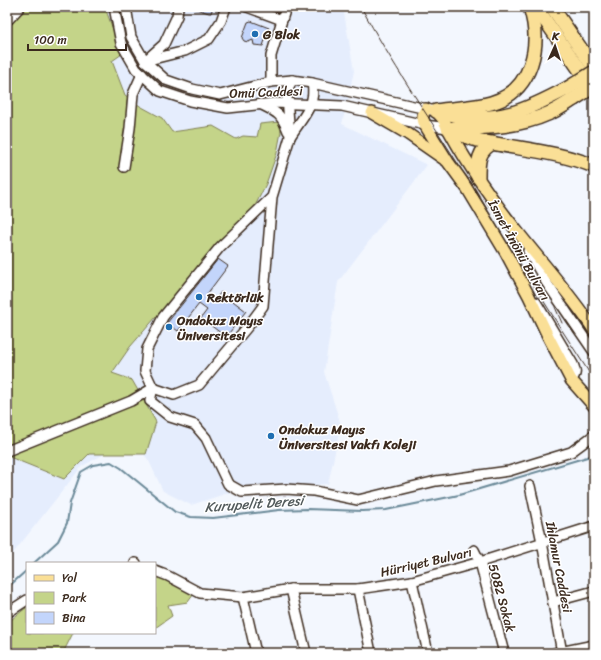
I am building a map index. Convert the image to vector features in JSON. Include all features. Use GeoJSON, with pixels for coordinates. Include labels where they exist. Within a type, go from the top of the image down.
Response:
{"type":"FeatureCollection","features":[{"type":"Feature","properties":{"kind":"highway"},"geometry":{"type":"LineString","coordinates":[[431,110],[470,107],[492,103],[508,96],[519,86],[527,74],[535,46],[535,30],[530,7]]}},
{"type":"Feature","properties":{"kind":"highway"},"geometry":{"type":"LineString","coordinates":[[536,7],[594,91]]}},
{"type":"Feature","properties":{"kind":"highway"},"geometry":{"type":"LineString","coordinates":[[552,7],[594,68]]}},
{"type":"Feature","properties":{"kind":"highway"},"geometry":{"type":"LineString","coordinates":[[448,128],[483,128],[513,125],[551,113],[594,72]]}},
{"type":"Feature","properties":{"kind":"highway"},"geometry":{"type":"LineString","coordinates":[[431,110],[460,116],[506,116],[594,86]]}},
{"type":"Feature","properties":{"kind":"highway"},"geometry":{"type":"LineString","coordinates":[[448,128],[475,140],[542,151],[577,159],[594,166]]}},
{"type":"Feature","properties":{"kind":"highway"},"geometry":{"type":"LineString","coordinates":[[478,177],[481,153],[485,147],[493,143]]}},
{"type":"Feature","properties":{"kind":"main road"},"geometry":{"type":"LineString","coordinates":[[425,125],[422,119],[422,114],[431,110]]}},
{"type":"Feature","properties":{"kind":"main road","name":"İsmet İnönü Bulvarı"},"geometry":{"type":"LineString","coordinates":[[431,110],[443,119],[478,177],[512,225],[562,285],[594,330]]}},
{"type":"Feature","properties":{"kind":"main road"},"geometry":{"type":"LineString","coordinates":[[372,113],[408,134],[448,162]]}},
{"type":"Feature","properties":{"kind":"main road","name":"İsmet İnönü Bulvarı"},"geometry":{"type":"LineString","coordinates":[[425,125],[448,162],[467,188],[506,253],[530,296],[548,336],[572,380],[594,406]]}},
{"type":"Feature","properties":{"kind":"street"},"geometry":{"type":"LineString","coordinates":[[7,19],[9,19],[20,7]]}},
{"type":"Feature","properties":{"kind":"street","name":"Omü Caddesi"},"geometry":{"type":"LineString","coordinates":[[114,7],[121,43],[136,69],[160,91],[190,101],[228,108],[260,104],[288,103],[342,106],[425,125],[448,128]]}},
{"type":"Feature","properties":{"kind":"street","name":"Omü Caddesi"},"geometry":{"type":"LineString","coordinates":[[126,7],[131,37],[145,61],[166,80],[192,89],[220,95],[271,82],[292,80],[312,83],[431,110]]}},
{"type":"Feature","properties":{"kind":"street"},"geometry":{"type":"LineString","coordinates":[[145,61],[164,44],[177,16],[178,7]]}},
{"type":"Feature","properties":{"kind":"street"},"geometry":{"type":"LineString","coordinates":[[145,61],[185,51],[209,39],[221,21],[226,7]]}},
{"type":"Feature","properties":{"kind":"street"},"geometry":{"type":"LineString","coordinates":[[247,7],[282,20]]}},
{"type":"Feature","properties":{"kind":"street"},"geometry":{"type":"LineString","coordinates":[[271,82],[271,56],[286,7]]}},
{"type":"Feature","properties":{"kind":"street"},"geometry":{"type":"LineString","coordinates":[[124,166],[130,128],[133,94],[142,74]]}},
{"type":"Feature","properties":{"kind":"street"},"geometry":{"type":"LineString","coordinates":[[290,137],[288,90],[292,80]]}},
{"type":"Feature","properties":{"kind":"street"},"geometry":{"type":"LineString","coordinates":[[7,451],[131,400],[153,388],[174,395],[199,385],[249,325],[263,306],[272,197],[290,137],[312,104],[314,92],[312,83]]}},
{"type":"Feature","properties":{"kind":"street"},"geometry":{"type":"LineString","coordinates":[[260,104],[278,113],[285,123],[290,137]]}},
{"type":"Feature","properties":{"kind":"street"},"geometry":{"type":"LineString","coordinates":[[272,197],[220,247],[163,318],[147,349],[145,371],[153,388],[150,401],[170,417],[195,425],[206,438],[228,484],[242,492],[286,489],[314,491],[358,500],[436,481],[509,471],[571,452],[594,435]]}},
{"type":"Feature","properties":{"kind":"street"},"geometry":{"type":"LineString","coordinates":[[512,225],[546,282],[594,352]]}},
{"type":"Feature","properties":{"kind":"street","name":"Ihlamur Caddesi"},"geometry":{"type":"LineString","coordinates":[[530,486],[553,602],[560,652]]}},
{"type":"Feature","properties":{"kind":"street","name":"Hürriyet Bulvarı"},"geometry":{"type":"LineString","coordinates":[[156,571],[200,593],[243,597],[291,589],[358,589],[412,581],[480,562],[594,526]]}},
{"type":"Feature","properties":{"kind":"street","name":"5082 Sokak"},"geometry":{"type":"LineString","coordinates":[[474,550],[480,562],[504,653]]}},
{"type":"Feature","properties":{"kind":"street"},"geometry":{"type":"LineString","coordinates":[[412,581],[428,653]]}},
{"type":"Feature","properties":{"kind":"street"},"geometry":{"type":"LineString","coordinates":[[291,589],[306,653]]}},
{"type":"Feature","properties":{"kind":"street"},"geometry":{"type":"LineString","coordinates":[[358,589],[371,653]]}},
{"type":"Feature","properties":{"kind":"street"},"geometry":{"type":"LineString","coordinates":[[553,602],[594,591]]}},
{"type":"Feature","properties":{"kind":"street"},"geometry":{"type":"LineString","coordinates":[[243,597],[256,653]]}},
{"type":"Feature","properties":{"kind":"street"},"geometry":{"type":"LineString","coordinates":[[7,612],[26,601]]}},
{"type":"Feature","properties":{"kind":"street"},"geometry":{"type":"LineString","coordinates":[[560,652],[594,645]]}},
{"type":"Feature","properties":{"kind":"shaded area","name":"Ondokuz Mayıs Üniversitesi"},"geometry":{"type":"Polygon","coordinates":[[[7,7],[343,7],[354,71],[342,124],[427,165],[338,282],[324,372],[341,425],[328,484],[237,490],[191,505],[163,491],[149,461],[133,439],[82,466],[7,561],[7,7]]]}},
{"type":"Feature","properties":{"kind":"green space"},"geometry":{"type":"Polygon","coordinates":[[[27,7],[106,7],[122,54],[112,61],[125,95],[140,106],[162,118],[172,132],[213,126],[236,139],[243,136],[257,137],[260,124],[279,122],[281,132],[277,153],[266,184],[255,206],[235,226],[130,347],[112,373],[132,380],[156,422],[146,454],[89,454],[64,479],[7,456],[7,25],[27,7]]]}},
{"type":"Feature","properties":{"kind":"green space"},"geometry":{"type":"Polygon","coordinates":[[[156,571],[196,591],[188,602],[168,605],[172,616],[156,627],[156,571]]]}},
{"type":"Feature","properties":{"kind":"green space"},"geometry":{"type":"Polygon","coordinates":[[[26,608],[26,634],[72,634],[63,653],[7,653],[7,623],[26,608]]]}},
{"type":"Feature","properties":{"kind":"building"},"geometry":{"type":"Polygon","coordinates":[[[193,7],[213,7],[211,13],[209,13],[193,7]]]}},
{"type":"Feature","properties":{"kind":"building","name":"G Blok"},"geometry":{"type":"Polygon","coordinates":[[[251,21],[269,28],[263,46],[254,45],[253,40],[248,42],[244,41],[242,38],[248,22],[251,21]]]}},
{"type":"Feature","properties":{"kind":"building","name":"Rektörlük"},"geometry":{"type":"Polygon","coordinates":[[[218,259],[228,266],[207,294],[215,300],[221,292],[246,311],[226,337],[201,318],[207,310],[199,304],[178,331],[167,323],[218,259]]]}},
{"type":"Feature","properties":{"kind":"waterway","name":"Kurupelit Deresi"},"geometry":{"type":"LineString","coordinates":[[35,562],[58,541],[67,523],[70,503],[81,472],[93,465],[111,462],[121,468],[175,512],[191,517],[213,518],[279,510],[386,510],[459,495],[594,455]]}},
{"type":"Feature","properties":{"kind":"waterway","name":"Kurupelit Deresi"},"geometry":{"type":"LineString","coordinates":[[7,588],[26,571]]}},
{"type":"Feature","properties":{"kind":"tram line"},"geometry":{"type":"LineString","coordinates":[[361,7],[397,68],[594,380]]}},
{"type":"Feature","properties":{"kind":"tram line"},"geometry":{"type":"LineString","coordinates":[[555,307],[562,323]]}},
{"type":"Feature","properties":{"kind":"place","name":"G Blok"},"geometry":{"type":"Point","coordinates":[255,34]}},
{"type":"Feature","properties":{"kind":"place","name":"Rektörlük"},"geometry":{"type":"Point","coordinates":[199,297]}},
{"type":"Feature","properties":{"kind":"place","name":"Ondokuz Mayıs Üniversitesi"},"geometry":{"type":"Point","coordinates":[169,327]}},
{"type":"Feature","properties":{"kind":"place","name":"Ondokuz Mayıs Üniversitesi Vakfı Koleji"},"geometry":{"type":"Point","coordinates":[271,436]}}]}
